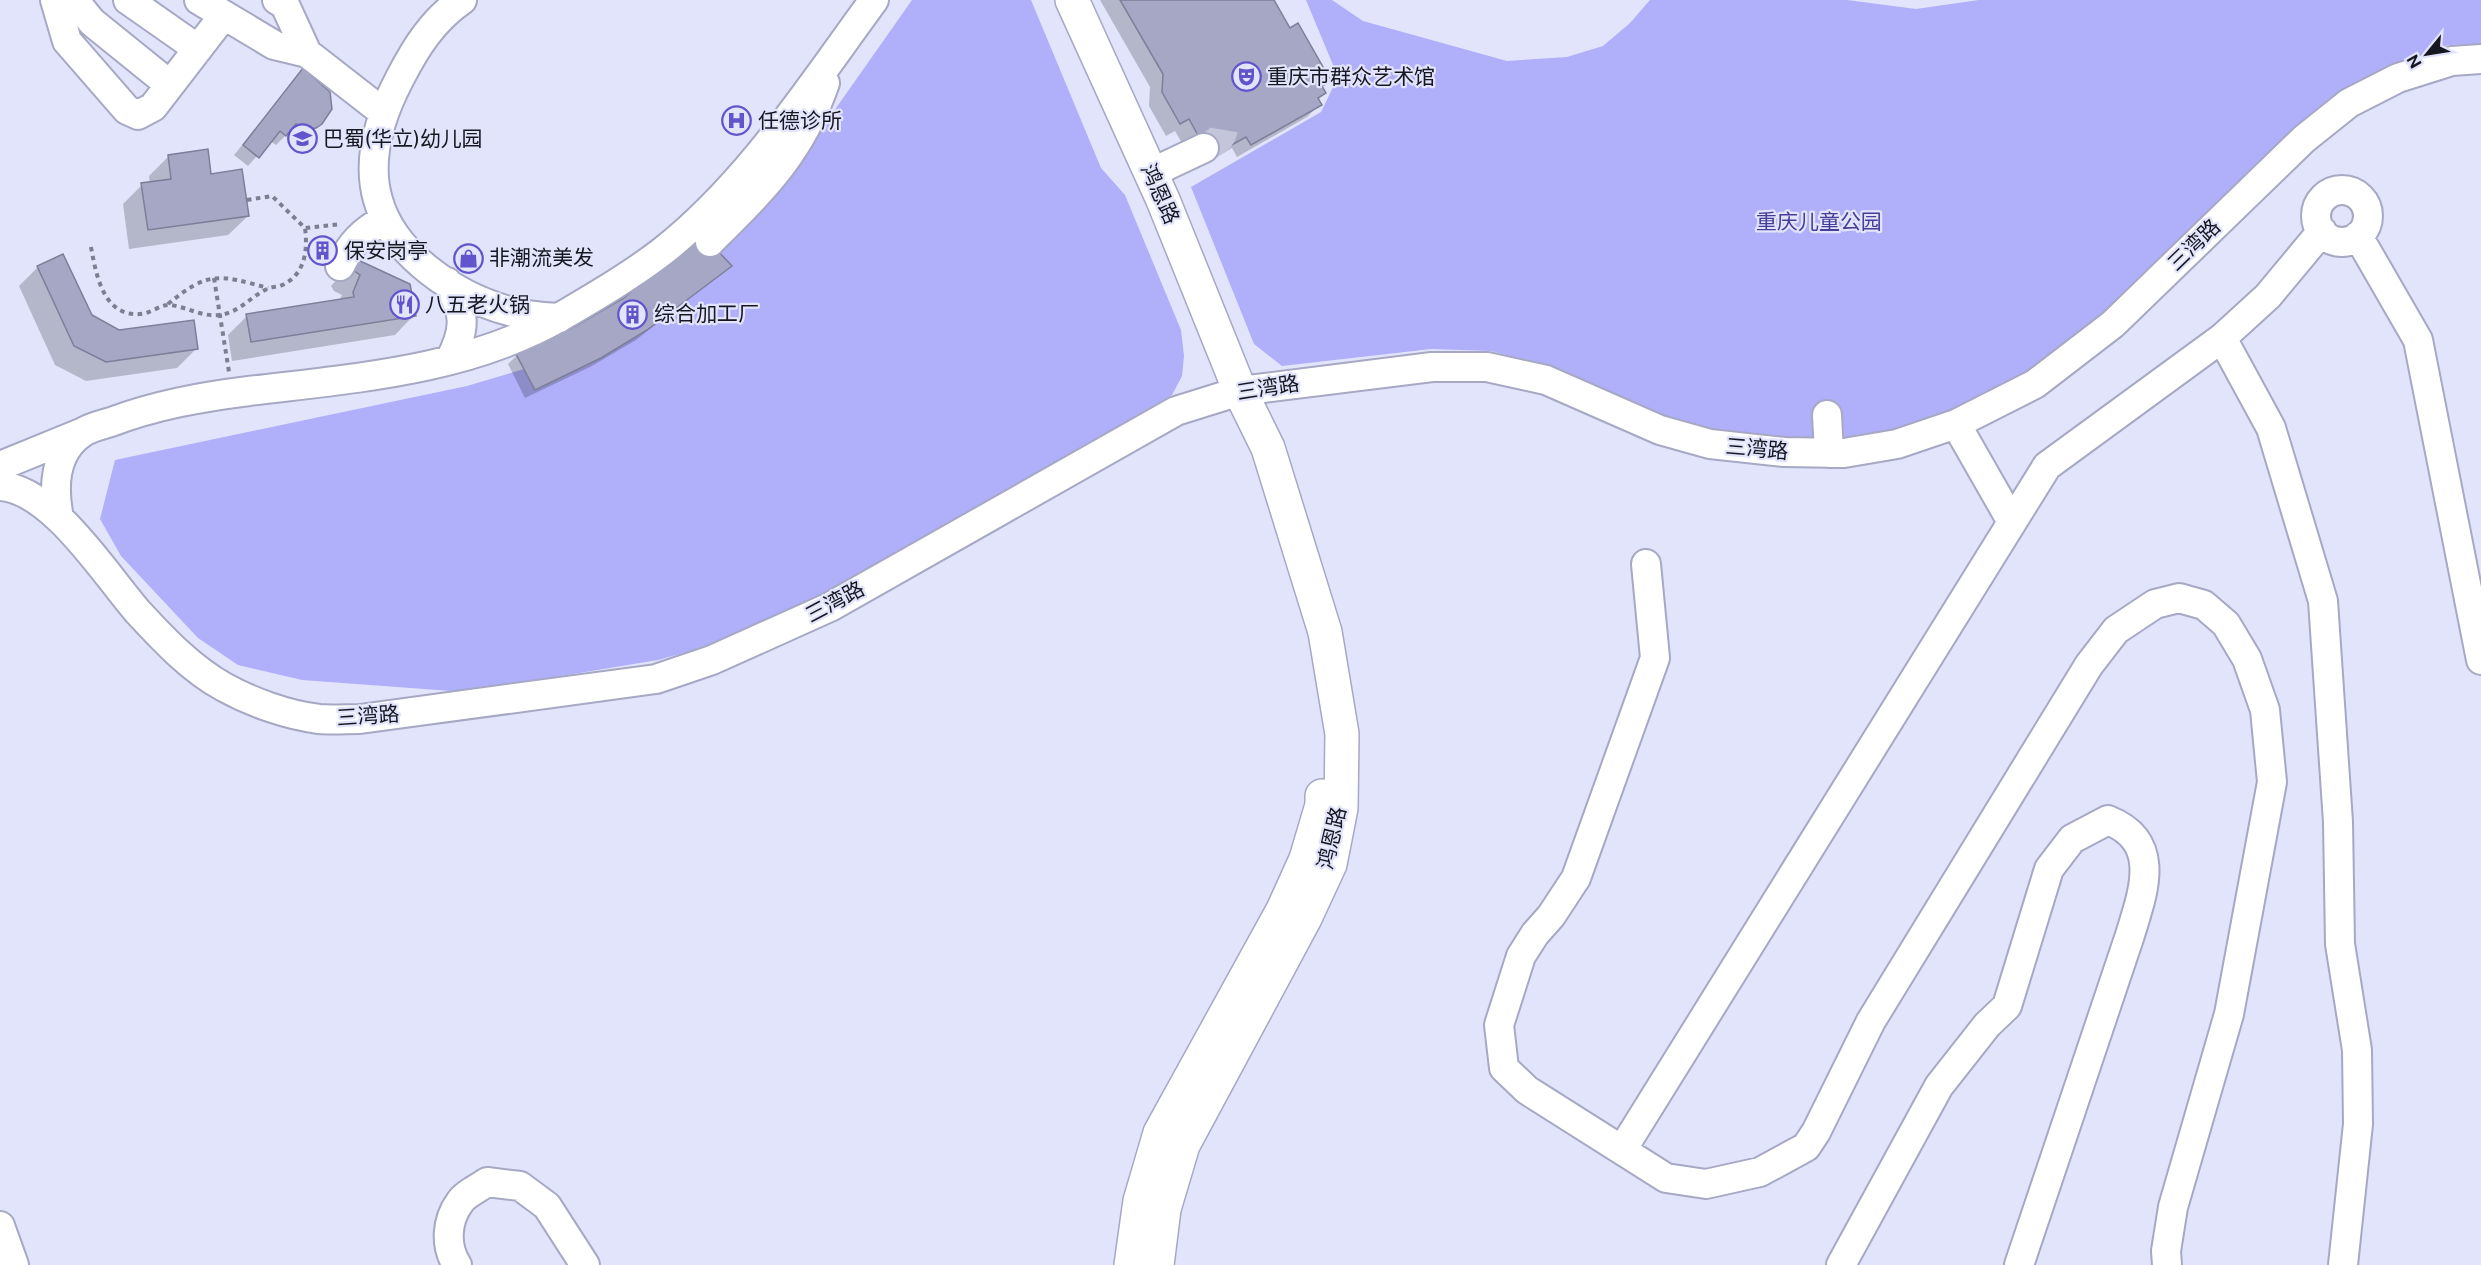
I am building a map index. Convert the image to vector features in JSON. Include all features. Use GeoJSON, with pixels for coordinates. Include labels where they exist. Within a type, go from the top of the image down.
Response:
{"type":"FeatureCollection","features":[{"type":"Feature","properties":{"kind":"main road","name":"鸿恩路"},"geometry":{"type":"LineString","coordinates":[[1072,0],[1157,186],[1240,391],[1268,448],[1325,633],[1342,734],[1341,808],[1330,864],[1310,907],[1183,1145],[1164,1209],[1157,1265]]}},
{"type":"Feature","properties":{"kind":"main road","name":"鸿恩路"},"geometry":{"type":"LineString","coordinates":[[1131,1265],[1140,1201],[1160,1133],[1283,910],[1306,859],[1322,805],[1321,742],[1305,645],[1246,454],[1240,391]]}},
{"type":"Feature","properties":{"kind":"street"},"geometry":{"type":"LineString","coordinates":[[56,0],[67,41],[130,113],[138,115],[149,111],[224,15]]}},
{"type":"Feature","properties":{"kind":"street"},"geometry":{"type":"LineString","coordinates":[[74,0],[92,22],[170,85]]}},
{"type":"Feature","properties":{"kind":"street"},"geometry":{"type":"LineString","coordinates":[[128,0],[198,49]]}},
{"type":"Feature","properties":{"kind":"street"},"geometry":{"type":"LineString","coordinates":[[199,0],[274,45],[307,53],[384,113]]}},
{"type":"Feature","properties":{"kind":"street"},"geometry":{"type":"LineString","coordinates":[[277,0],[285,4],[307,53]]}},
{"type":"Feature","properties":{"kind":"street"},"geometry":{"type":"LineString","coordinates":[[462,0],[433,24],[410,58],[384,113],[378,130],[374,156],[378,199],[385,219],[405,247],[427,268],[447,282],[471,296],[507,311],[559,318]]}},
{"type":"Feature","properties":{"kind":"street"},"geometry":{"type":"LineString","coordinates":[[0,466],[83,432],[157,407],[193,398],[380,376],[484,350],[559,318],[662,251],[705,214],[743,173],[874,0]]}},
{"type":"Feature","properties":{"kind":"street"},"geometry":{"type":"LineString","coordinates":[[710,242],[765,186],[792,153],[815,112],[836,52]]}},
{"type":"Feature","properties":{"kind":"street","name":"三湾路"},"geometry":{"type":"LineString","coordinates":[[0,486],[22,490],[59,518],[138,611],[183,657],[223,687],[251,700],[318,719],[360,719],[656,679],[712,660],[830,607],[1176,411],[1240,391],[1432,367],[1487,367],[1546,380],[1660,430],[1710,444],[1784,452],[1844,453],[1897,444],[1956,424],[2035,384],[2113,324],[2304,139],[2349,104],[2398,78],[2452,61],[2481,59]]}},
{"type":"Feature","properties":{"kind":"street"},"geometry":{"type":"LineString","coordinates":[[1157,186],[1204,148]]}},
{"type":"Feature","properties":{"kind":"street"},"geometry":{"type":"LineString","coordinates":[[2346,190],[2360,197],[2368,212],[2366,228],[2358,236],[2347,242],[2339,242],[2331,239],[2322,231],[2317,220],[2319,204],[2331,193],[2346,190]]}},
{"type":"Feature","properties":{"kind":"street"},"geometry":{"type":"LineString","coordinates":[[340,266],[353,242],[368,229],[385,219]]}},
{"type":"Feature","properties":{"kind":"street"},"geometry":{"type":"LineString","coordinates":[[1622,1150],[2047,466],[2222,338],[2268,296],[2322,231]]}},
{"type":"Feature","properties":{"kind":"street"},"geometry":{"type":"LineString","coordinates":[[2358,236],[2418,340],[2481,660]]}},
{"type":"Feature","properties":{"kind":"street"},"geometry":{"type":"LineString","coordinates":[[447,282],[459,303],[463,322],[460,341],[450,360]]}},
{"type":"Feature","properties":{"kind":"street"},"geometry":{"type":"LineString","coordinates":[[2222,338],[2271,428],[2323,601],[2338,822],[2340,944],[2357,1050],[2358,1124],[2343,1265]]}},
{"type":"Feature","properties":{"kind":"street"},"geometry":{"type":"LineString","coordinates":[[1827,415],[1829,453]]}},
{"type":"Feature","properties":{"kind":"street"},"geometry":{"type":"LineString","coordinates":[[1956,424],[2012,522]]}},
{"type":"Feature","properties":{"kind":"street"},"geometry":{"type":"LineString","coordinates":[[59,518],[55,481],[62,456],[69,445],[83,432]]}},
{"type":"Feature","properties":{"kind":"street"},"geometry":{"type":"LineString","coordinates":[[1646,564],[1655,658],[1576,878],[1521,956],[1499,1025],[1504,1068],[1527,1090],[1666,1178],[1706,1184],[1760,1172],[1806,1147],[1816,1132],[1871,1021],[2089,665],[2116,630],[2155,604],[2179,598],[2204,605],[2226,624],[2247,659],[2265,710],[2272,782],[2229,1014],[2173,1207],[2166,1251],[2167,1265]]}},
{"type":"Feature","properties":{"kind":"street"},"geometry":{"type":"LineString","coordinates":[[1841,1265],[1939,1086],[1987,1025],[2007,1006],[2049,869],[2072,839],[2108,820],[2123,826],[2137,843],[2145,859],[2144,886],[2130,935],[2019,1265]]}},
{"type":"Feature","properties":{"kind":"street"},"geometry":{"type":"LineString","coordinates":[[457,1265],[450,1254],[448,1227],[460,1201],[487,1182],[520,1186],[547,1206],[585,1265]]}},
{"type":"Feature","properties":{"kind":"street"},"geometry":{"type":"LineString","coordinates":[[0,1226],[14,1265]]}},
{"type":"Feature","properties":{"kind":"path"},"geometry":{"type":"LineString","coordinates":[[168,304],[193,312],[220,315],[245,305],[268,288],[285,283],[300,270],[307,244],[305,228],[272,196],[247,200]]}},
{"type":"Feature","properties":{"kind":"path"},"geometry":{"type":"LineString","coordinates":[[305,228],[323,226]]}},
{"type":"Feature","properties":{"kind":"path"},"geometry":{"type":"LineString","coordinates":[[91,247],[98,282],[104,295],[125,312],[139,314],[168,304],[197,283],[214,278],[230,277],[268,288]]}},
{"type":"Feature","properties":{"kind":"path"},"geometry":{"type":"LineString","coordinates":[[214,278],[225,345]]}},
{"type":"Feature","properties":{"kind":"green space"},"geometry":{"type":"Polygon","coordinates":[[[912,0],[1031,0],[1101,168],[1125,195],[1181,330],[1184,356],[1182,376],[1172,395],[791,614],[716,644],[658,660],[465,692],[302,680],[238,665],[198,638],[121,556],[100,519],[115,460],[467,386],[531,367],[789,175],[912,0]]]}},
{"type":"Feature","properties":{"kind":"green space","name":"重庆儿童公园"},"geometry":{"type":"Polygon","coordinates":[[[1306,0],[1332,0],[1363,21],[1507,61],[1567,57],[1603,46],[1630,23],[1650,0],[1847,0],[1916,9],[1979,0],[2481,0],[2481,44],[2448,45],[2392,65],[2107,314],[2027,377],[1896,436],[1785,446],[1662,422],[1555,368],[1491,351],[1431,349],[1282,366],[1254,344],[1191,187],[1321,112],[1338,77],[1306,0]]]}},
{"type":"Feature","properties":{"kind":"building","name":"重庆市群众艺术馆"},"geometry":{"type":"Polygon","coordinates":[[[1120,0],[1274,0],[1290,28],[1298,23],[1331,81],[1322,86],[1326,93],[1318,98],[1322,105],[1251,145],[1246,137],[1210,157],[1189,119],[1180,124],[1162,92],[1163,74],[1120,0]]]}},
{"type":"Feature","properties":{"kind":"building"},"geometry":{"type":"Polygon","coordinates":[[[303,68],[330,92],[332,109],[322,124],[316,128],[309,129],[296,124],[286,136],[280,131],[259,158],[243,145],[303,68]]]}},
{"type":"Feature","properties":{"kind":"building"},"geometry":{"type":"Polygon","coordinates":[[[208,149],[211,174],[242,169],[249,216],[148,230],[141,183],[171,179],[168,155],[208,149]]]}},
{"type":"Feature","properties":{"kind":"building","name":"综合加工厂"},"geometry":{"type":"Polygon","coordinates":[[[702,234],[732,266],[647,330],[601,358],[535,390],[516,354],[570,329],[624,298],[702,234]]]}},
{"type":"Feature","properties":{"kind":"building","name":"保安岗亭"},"geometry":{"type":"Polygon","coordinates":[[[328,239],[325,263],[315,259],[318,240],[328,239]]]}},
{"type":"Feature","properties":{"kind":"building"},"geometry":{"type":"Polygon","coordinates":[[[63,254],[92,315],[119,330],[194,320],[198,349],[106,362],[74,346],[37,266],[63,254]]]}},
{"type":"Feature","properties":{"kind":"building"},"geometry":{"type":"Polygon","coordinates":[[[358,260],[410,284],[416,316],[251,342],[246,314],[354,297],[353,292],[360,275],[350,268],[358,260]]]}},
{"type":"Feature","properties":{"kind":"tunnel"},"geometry":{"type":"LineString","coordinates":[[1204,148],[1221,137],[1224,117]]}},
{"type":"Feature","properties":{"kind":"place","name":"重庆市群众艺术馆"},"geometry":{"type":"Point","coordinates":[1246,77]}},
{"type":"Feature","properties":{"kind":"place","name":"任德诊所"},"geometry":{"type":"Point","coordinates":[737,121]}},
{"type":"Feature","properties":{"kind":"place","name":"巴蜀(华立)幼儿园"},"geometry":{"type":"Point","coordinates":[302,139]}},
{"type":"Feature","properties":{"kind":"place","name":"保安岗亭"},"geometry":{"type":"Point","coordinates":[323,251]}},
{"type":"Feature","properties":{"kind":"place","name":"非潮流美发"},"geometry":{"type":"Point","coordinates":[468,258]}},
{"type":"Feature","properties":{"kind":"place","name":"八五老火锅"},"geometry":{"type":"Point","coordinates":[404,305]}},
{"type":"Feature","properties":{"kind":"place","name":"综合加工厂"},"geometry":{"type":"Point","coordinates":[633,314]}}]}
